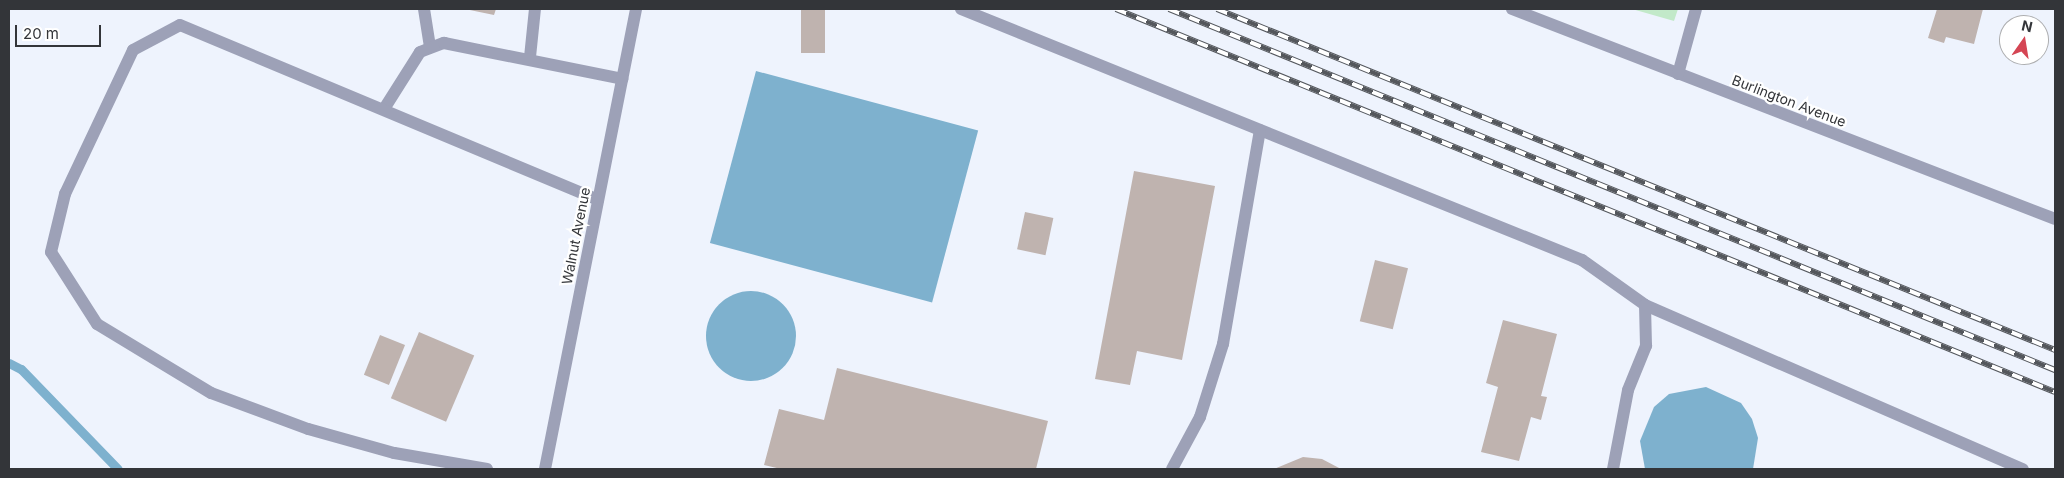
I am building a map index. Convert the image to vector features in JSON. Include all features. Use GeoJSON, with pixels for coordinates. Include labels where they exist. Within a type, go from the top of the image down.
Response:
{"type":"FeatureCollection","features":[{"type":"Feature","properties":{"kind":"street"},"geometry":{"type":"LineString","coordinates":[[424,9],[430,48]]}},
{"type":"Feature","properties":{"kind":"street"},"geometry":{"type":"LineString","coordinates":[[530,57],[535,9]]}},
{"type":"Feature","properties":{"kind":"street","name":"Walnut Avenue"},"geometry":{"type":"LineString","coordinates":[[545,469],[636,9]]}},
{"type":"Feature","properties":{"kind":"street"},"geometry":{"type":"LineString","coordinates":[[961,9],[1582,260],[1645,305],[2023,469]]}},
{"type":"Feature","properties":{"kind":"street","name":"Burlington Avenue"},"geometry":{"type":"LineString","coordinates":[[1512,9],[2055,219]]}},
{"type":"Feature","properties":{"kind":"street"},"geometry":{"type":"LineString","coordinates":[[1678,74],[1696,9]]}},
{"type":"Feature","properties":{"kind":"street"},"geometry":{"type":"LineString","coordinates":[[487,469],[337,437],[211,393],[97,324],[51,252],[66,194],[133,50],[180,25],[598,200]]}},
{"type":"Feature","properties":{"kind":"street"},"geometry":{"type":"LineString","coordinates":[[384,109],[420,52],[444,43],[530,57],[622,79]]}},
{"type":"Feature","properties":{"kind":"street"},"geometry":{"type":"LineString","coordinates":[[1172,469],[1200,417],[1224,344],[1260,130]]}},
{"type":"Feature","properties":{"kind":"street"},"geometry":{"type":"LineString","coordinates":[[1613,469],[1628,390],[1646,346],[1645,305]]}},
{"type":"Feature","properties":{"kind":"green space"},"geometry":{"type":"Polygon","coordinates":[[[1632,9],[1678,9],[1674,21],[1632,9]]]}},
{"type":"Feature","properties":{"kind":"water"},"geometry":{"type":"Polygon","coordinates":[[[756,71],[978,131],[932,302],[710,243],[756,71]]]}},
{"type":"Feature","properties":{"kind":"water"},"geometry":{"type":"Polygon","coordinates":[[[751,291],[768,294],[783,304],[793,319],[796,336],[793,353],[783,368],[768,378],[751,381],[734,378],[719,368],[709,353],[706,336],[709,319],[719,304],[734,294],[751,291]]]}},
{"type":"Feature","properties":{"kind":"water"},"geometry":{"type":"Polygon","coordinates":[[[1706,387],[1741,403],[1752,419],[1758,438],[1753,469],[1645,469],[1640,441],[1654,407],[1669,394],[1706,387]]]}},
{"type":"Feature","properties":{"kind":"building"},"geometry":{"type":"Polygon","coordinates":[[[465,9],[496,9],[494,15],[465,9]]]}},
{"type":"Feature","properties":{"kind":"building"},"geometry":{"type":"Polygon","coordinates":[[[801,9],[825,9],[825,53],[801,53],[801,9]]]}},
{"type":"Feature","properties":{"kind":"building"},"geometry":{"type":"Polygon","coordinates":[[[1937,9],[1983,9],[1974,44],[1946,37],[1944,43],[1928,38],[1937,9]]]}},
{"type":"Feature","properties":{"kind":"building"},"geometry":{"type":"Polygon","coordinates":[[[1134,171],[1215,186],[1182,360],[1137,351],[1130,385],[1095,379],[1134,171]]]}},
{"type":"Feature","properties":{"kind":"building"},"geometry":{"type":"Polygon","coordinates":[[[1025,212],[1053,218],[1045,255],[1017,249],[1025,212]]]}},
{"type":"Feature","properties":{"kind":"building"},"geometry":{"type":"Polygon","coordinates":[[[1375,260],[1408,268],[1393,329],[1360,321],[1375,260]]]}},
{"type":"Feature","properties":{"kind":"building"},"geometry":{"type":"Polygon","coordinates":[[[1503,320],[1557,334],[1541,396],[1547,397],[1541,420],[1531,417],[1519,461],[1481,452],[1498,387],[1486,383],[1503,320]]]}},
{"type":"Feature","properties":{"kind":"building"},"geometry":{"type":"Polygon","coordinates":[[[419,332],[474,355],[446,422],[391,398],[419,332]]]}},
{"type":"Feature","properties":{"kind":"building"},"geometry":{"type":"Polygon","coordinates":[[[380,335],[405,345],[389,385],[364,375],[380,335]]]}},
{"type":"Feature","properties":{"kind":"building"},"geometry":{"type":"Polygon","coordinates":[[[837,368],[1048,421],[1036,469],[781,469],[764,465],[779,409],[824,420],[837,368]]]}},
{"type":"Feature","properties":{"kind":"building"},"geometry":{"type":"Polygon","coordinates":[[[1303,457],[1322,459],[1341,469],[1274,469],[1303,457]]]}},
{"type":"Feature","properties":{"kind":"waterway"},"geometry":{"type":"LineString","coordinates":[[9,363],[21,369],[118,469]]}},
{"type":"Feature","properties":{"kind":"railway"},"geometry":{"type":"LineString","coordinates":[[1116,9],[2055,392]]}},
{"type":"Feature","properties":{"kind":"railway"},"geometry":{"type":"LineString","coordinates":[[1169,9],[2055,370]]}},
{"type":"Feature","properties":{"kind":"railway"},"geometry":{"type":"LineString","coordinates":[[1217,9],[2055,350]]}}]}
